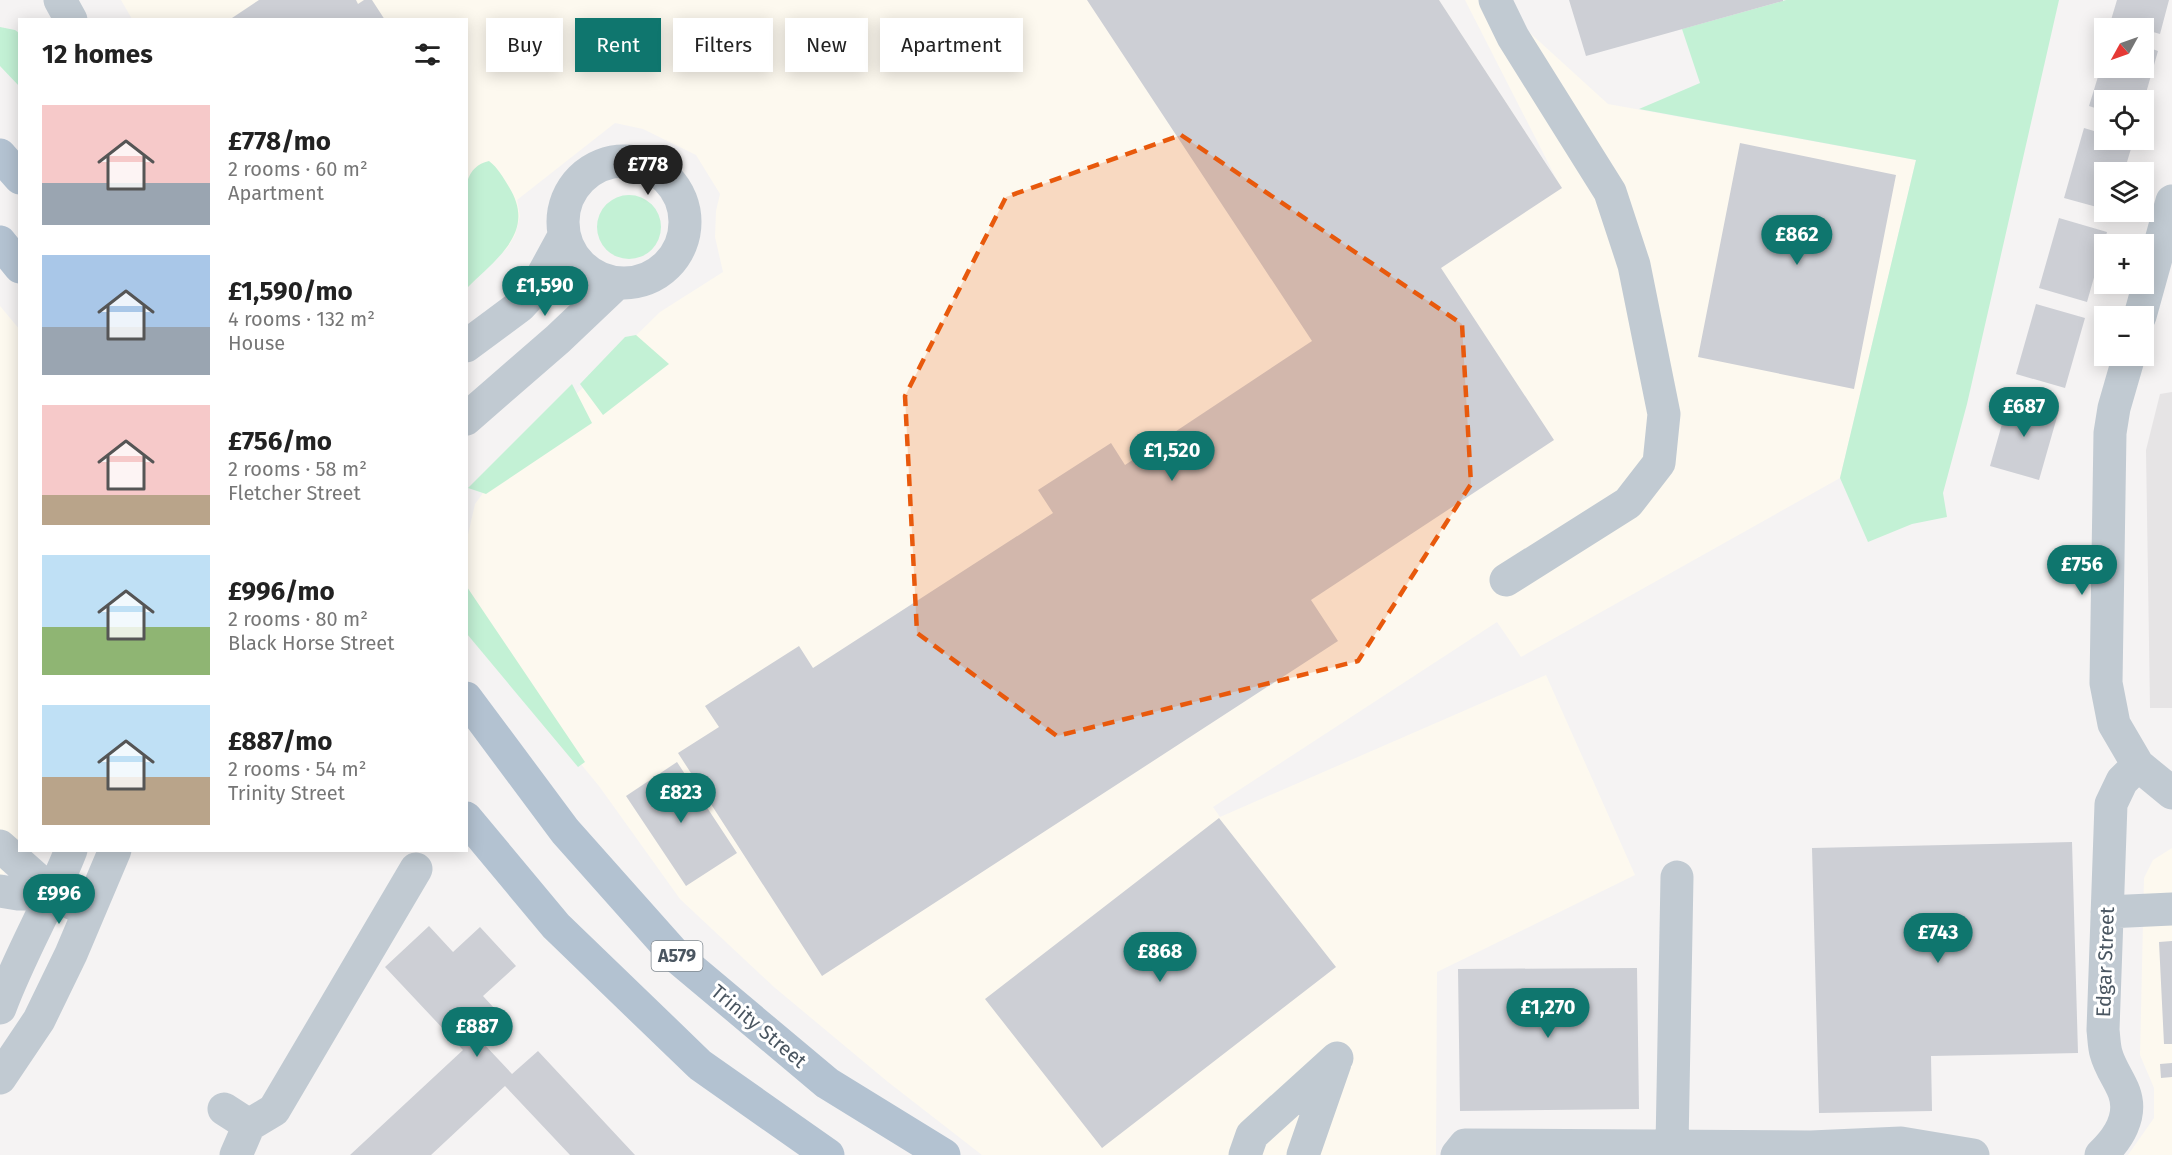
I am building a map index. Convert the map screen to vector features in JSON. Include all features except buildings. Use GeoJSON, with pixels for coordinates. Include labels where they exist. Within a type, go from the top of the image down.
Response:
{"type":"FeatureCollection","features":[{"type":"Feature","properties":{"kind":"main road"},"geometry":{"type":"LineString","coordinates":[[0,155],[18,176]]}},
{"type":"Feature","properties":{"kind":"main road"},"geometry":{"type":"LineString","coordinates":[[0,243],[18,265]]}},
{"type":"Feature","properties":{"kind":"main road","name":"Trinity Street"},"geometry":{"type":"LineString","coordinates":[[468,701],[565,831],[678,958],[827,1083],[944,1155]]}},
{"type":"Feature","properties":{"kind":"main road"},"geometry":{"type":"LineString","coordinates":[[468,804],[493,850]]}},
{"type":"Feature","properties":{"kind":"main road"},"geometry":{"type":"LineString","coordinates":[[468,820],[556,926],[700,1065],[828,1155]]}},
{"type":"Feature","properties":{"kind":"street"},"geometry":{"type":"LineString","coordinates":[[60,0],[70,18]]}},
{"type":"Feature","properties":{"kind":"street"},"geometry":{"type":"LineString","coordinates":[[1495,0],[1513,37],[1610,192],[1634,265],[1664,414],[1659,463],[1628,503],[1506,580]]}},
{"type":"Feature","properties":{"kind":"street"},"geometry":{"type":"LineString","coordinates":[[0,142],[18,156]]}},
{"type":"Feature","properties":{"kind":"street"},"geometry":{"type":"LineString","coordinates":[[628,160],[648,165],[661,173],[680,196],[684,210],[685,232],[670,262],[654,275],[633,283],[617,283],[599,278],[583,267],[571,253],[564,236],[563,222],[569,194],[580,178],[597,167],[612,162],[628,160]]}},
{"type":"Feature","properties":{"kind":"street"},"geometry":{"type":"LineString","coordinates":[[2143,306],[2172,201]]}},
{"type":"Feature","properties":{"kind":"street"},"geometry":{"type":"LineString","coordinates":[[468,345],[520,306],[534,291],[564,236]]}},
{"type":"Feature","properties":{"kind":"street"},"geometry":{"type":"LineString","coordinates":[[468,435],[477,409],[558,339],[617,283]]}},
{"type":"Feature","properties":{"kind":"street"},"geometry":{"type":"LineString","coordinates":[[2126,366],[2114,408],[2110,433],[2106,682],[2114,724],[2139,765],[2172,792]]}},
{"type":"Feature","properties":{"kind":"street","name":"Edgar Street"},"geometry":{"type":"LineString","coordinates":[[2103,1155],[2120,1133],[2127,1114],[2124,1093],[2105,1052],[2103,1030],[2111,804],[2122,781],[2139,765]]}},
{"type":"Feature","properties":{"kind":"street"},"geometry":{"type":"LineString","coordinates":[[0,836],[18,838]]}},
{"type":"Feature","properties":{"kind":"street"},"geometry":{"type":"LineString","coordinates":[[0,846],[54,894],[87,911]]}},
{"type":"Feature","properties":{"kind":"street"},"geometry":{"type":"LineString","coordinates":[[0,1008],[11,980],[54,894],[70,852]]}},
{"type":"Feature","properties":{"kind":"street"},"geometry":{"type":"LineString","coordinates":[[0,1078],[39,1020],[71,954],[87,911],[114,852]]}},
{"type":"Feature","properties":{"kind":"street"},"geometry":{"type":"LineString","coordinates":[[236,1155],[237,1117],[274,1110],[416,869]]}},
{"type":"Feature","properties":{"kind":"street"},"geometry":{"type":"LineString","coordinates":[[1672,1146],[1677,877]]}},
{"type":"Feature","properties":{"kind":"street"},"geometry":{"type":"LineString","coordinates":[[0,891],[18,894],[54,894]]}},
{"type":"Feature","properties":{"kind":"street"},"geometry":{"type":"LineString","coordinates":[[2107,912],[2172,909]]}},
{"type":"Feature","properties":{"kind":"street"},"geometry":{"type":"LineString","coordinates":[[1225,1155],[1249,1145],[1337,1058],[1303,1155]]}},
{"type":"Feature","properties":{"kind":"street"},"geometry":{"type":"LineString","coordinates":[[1457,1155],[1465,1145],[1672,1146],[1811,1151],[1901,1143],[1972,1155]]}},
{"type":"Feature","properties":{"kind":"highlighted area"},"geometry":{"type":"Polygon","coordinates":[[[1181,135],[1462,324],[1471,484],[1358,661],[1057,736],[917,633],[905,396],[1006,197],[1181,135]]]}},
{"type":"Feature","properties":{"kind":"shaded area"},"geometry":{"type":"Polygon","coordinates":[[[121,0],[1439,0],[1558,182],[1465,0],[1512,0],[1518,22],[1608,104],[1916,160],[1840,478],[1521,657],[1497,622],[1213,807],[1220,817],[1546,675],[1635,875],[1437,972],[1436,1155],[982,1155],[888,1082],[774,987],[680,899],[599,786],[479,641],[468,621],[468,535],[475,504],[502,467],[660,312],[723,272],[715,237],[716,211],[720,194],[696,155],[643,129],[615,123],[517,200],[520,216],[515,235],[508,247],[468,287],[468,18],[131,18],[121,0]]]}},
{"type":"Feature","properties":{"kind":"shaded area"},"geometry":{"type":"Polygon","coordinates":[[[0,306],[18,328],[18,838],[0,885],[0,306]]]}},
{"type":"Feature","properties":{"kind":"shaded area"},"geometry":{"type":"Polygon","coordinates":[[[2172,392],[2172,708],[2150,708],[2146,450],[2160,394],[2172,392]]]}},
{"type":"Feature","properties":{"kind":"shaded area"},"geometry":{"type":"Polygon","coordinates":[[[2172,848],[2172,1155],[2128,1155],[2154,1118],[2154,1088],[2140,1055],[2144,878],[2153,860],[2172,848]]]}},
{"type":"Feature","properties":{"kind":"green space"},"geometry":{"type":"Polygon","coordinates":[[[1786,0],[2059,0],[1967,404],[1943,493],[1947,517],[1912,524],[1868,542],[1840,478],[1916,160],[1639,109],[1700,83],[1682,29],[1786,0]]]}},
{"type":"Feature","properties":{"kind":"green space"},"geometry":{"type":"Polygon","coordinates":[[[0,27],[15,30],[18,32],[18,85],[0,66],[0,27]]]}},
{"type":"Feature","properties":{"kind":"green space"},"geometry":{"type":"Polygon","coordinates":[[[489,161],[498,170],[516,203],[518,218],[516,231],[509,243],[468,287],[468,179],[475,168],[489,161]]]}},
{"type":"Feature","properties":{"kind":"green space"},"geometry":{"type":"Polygon","coordinates":[[[629,195],[647,201],[655,209],[661,227],[655,245],[647,253],[629,259],[611,253],[603,245],[597,227],[603,209],[611,201],[629,195]]]}},
{"type":"Feature","properties":{"kind":"green space"},"geometry":{"type":"Polygon","coordinates":[[[636,335],[669,364],[603,415],[580,384],[625,337],[636,335]]]}},
{"type":"Feature","properties":{"kind":"green space"},"geometry":{"type":"Polygon","coordinates":[[[572,384],[592,423],[486,494],[468,488],[572,384]]]}},
{"type":"Feature","properties":{"kind":"green space"},"geometry":{"type":"Polygon","coordinates":[[[468,588],[585,762],[578,767],[468,635],[468,588]]]}}]}
